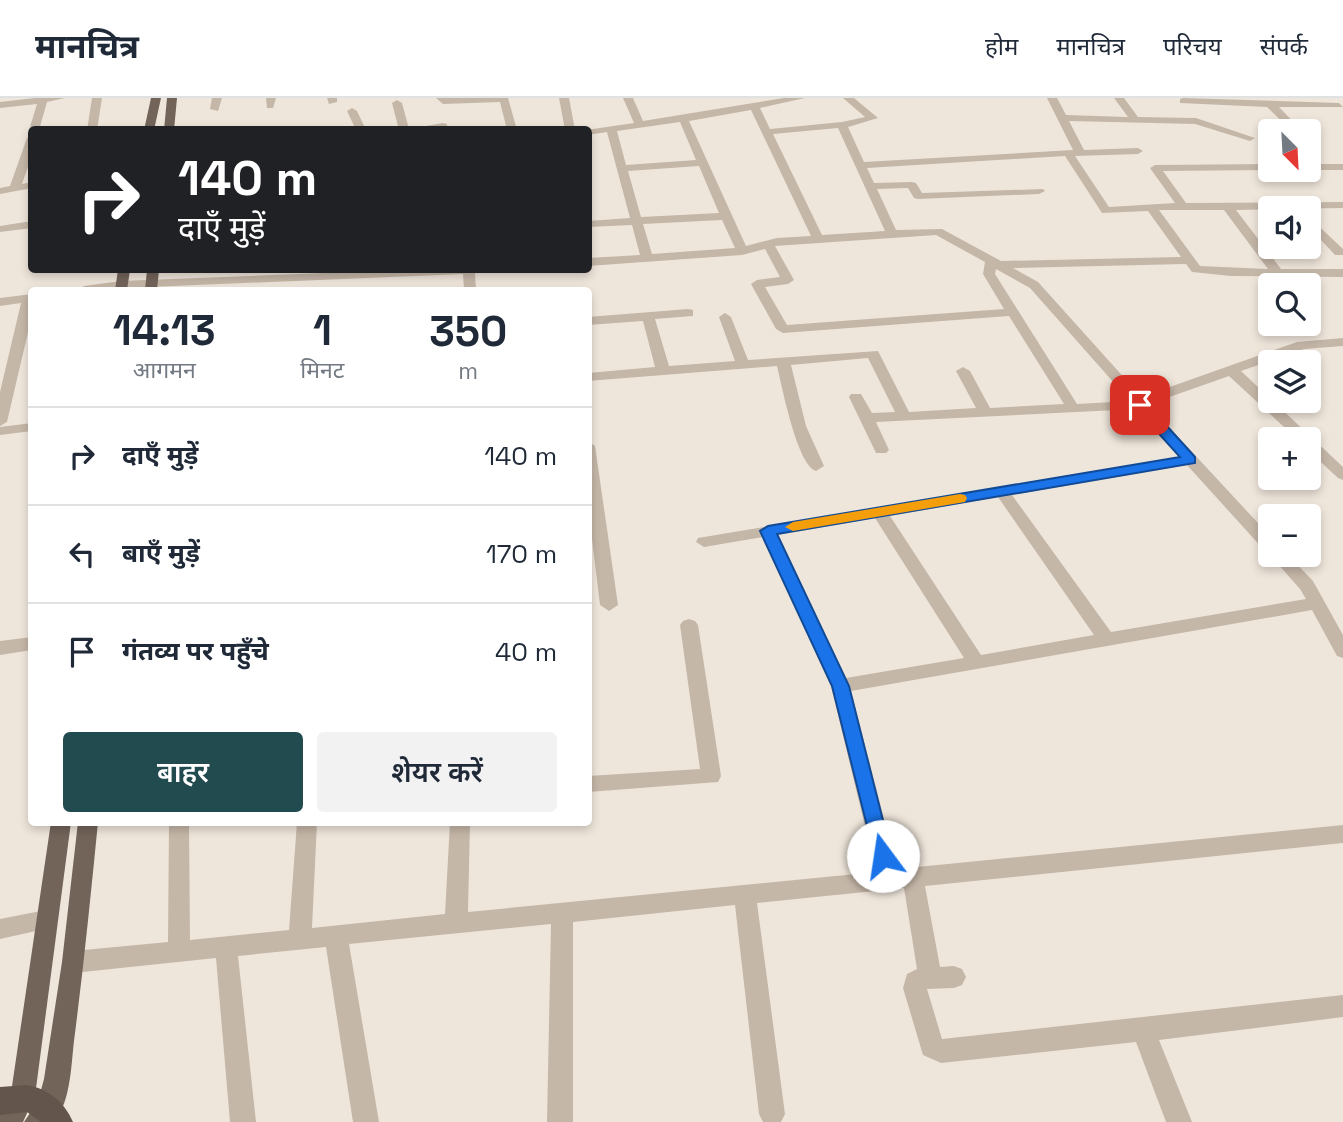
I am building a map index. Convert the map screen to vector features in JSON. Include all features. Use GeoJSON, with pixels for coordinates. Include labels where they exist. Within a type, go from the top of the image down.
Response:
{"type":"FeatureCollection","features":[{"type":"Feature","properties":{"kind":"highway"},"geometry":{"type":"LineString","coordinates":[[12,1099],[48,1117]]}},
{"type":"Feature","properties":{"kind":"main road"},"geometry":{"type":"LineString","coordinates":[[150,126],[156,98]]}},
{"type":"Feature","properties":{"kind":"main road"},"geometry":{"type":"LineString","coordinates":[[169,126],[172,98]]}},
{"type":"Feature","properties":{"kind":"main road"},"geometry":{"type":"LineString","coordinates":[[9,1122],[60,826]]}},
{"type":"Feature","properties":{"kind":"main road"},"geometry":{"type":"LineString","coordinates":[[48,1117],[73,962],[88,826]]}},
{"type":"Feature","properties":{"kind":"street"},"geometry":{"type":"LineString","coordinates":[[0,105],[60,98]]}},
{"type":"Feature","properties":{"kind":"street"},"geometry":{"type":"LineString","coordinates":[[93,126],[97,98]]}},
{"type":"Feature","properties":{"kind":"street"},"geometry":{"type":"LineString","coordinates":[[441,98],[443,101],[504,99],[511,126]]}},
{"type":"Feature","properties":{"kind":"street"},"geometry":{"type":"LineString","coordinates":[[564,98],[569,126]]}},
{"type":"Feature","properties":{"kind":"street"},"geometry":{"type":"LineString","coordinates":[[628,98],[640,125]]}},
{"type":"Feature","properties":{"kind":"street"},"geometry":{"type":"LineString","coordinates":[[592,132],[800,98]]}},
{"type":"Feature","properties":{"kind":"street"},"geometry":{"type":"LineString","coordinates":[[766,132],[842,125],[873,118],[848,98]]}},
{"type":"Feature","properties":{"kind":"street"},"geometry":{"type":"LineString","coordinates":[[1052,98],[1074,153],[1106,211],[1151,207],[1258,206]]}},
{"type":"Feature","properties":{"kind":"street"},"geometry":{"type":"LineString","coordinates":[[1119,98],[1135,119]]}},
{"type":"Feature","properties":{"kind":"street"},"geometry":{"type":"LineString","coordinates":[[35,126],[44,99]]}},
{"type":"Feature","properties":{"kind":"street"},"geometry":{"type":"LineString","coordinates":[[1182,99],[1196,121]]}},
{"type":"Feature","properties":{"kind":"street"},"geometry":{"type":"LineString","coordinates":[[1182,99],[1338,104]]}},
{"type":"Feature","properties":{"kind":"street"},"geometry":{"type":"LineString","coordinates":[[397,103],[403,126]]}},
{"type":"Feature","properties":{"kind":"street"},"geometry":{"type":"LineString","coordinates":[[1269,103],[1285,119]]}},
{"type":"Feature","properties":{"kind":"street"},"geometry":{"type":"LineString","coordinates":[[754,106],[818,239]]}},
{"type":"Feature","properties":{"kind":"street"},"geometry":{"type":"LineString","coordinates":[[352,111],[359,126]]}},
{"type":"Feature","properties":{"kind":"street"},"geometry":{"type":"LineString","coordinates":[[1061,118],[1196,121],[1250,138]]}},
{"type":"Feature","properties":{"kind":"street"},"geometry":{"type":"LineString","coordinates":[[683,119],[742,251]]}},
{"type":"Feature","properties":{"kind":"street"},"geometry":{"type":"LineString","coordinates":[[842,125],[892,234]]}},
{"type":"Feature","properties":{"kind":"street"},"geometry":{"type":"LineString","coordinates":[[611,130],[647,258]]}},
{"type":"Feature","properties":{"kind":"street"},"geometry":{"type":"LineString","coordinates":[[15,188],[28,150]]}},
{"type":"Feature","properties":{"kind":"street"},"geometry":{"type":"LineString","coordinates":[[860,165],[1138,151]]}},
{"type":"Feature","properties":{"kind":"street"},"geometry":{"type":"LineString","coordinates":[[623,168],[702,163]]}},
{"type":"Feature","properties":{"kind":"street"},"geometry":{"type":"LineString","coordinates":[[1182,207],[1155,167],[1258,167]]}},
{"type":"Feature","properties":{"kind":"street"},"geometry":{"type":"LineString","coordinates":[[1321,167],[1343,167]]}},
{"type":"Feature","properties":{"kind":"street"},"geometry":{"type":"LineString","coordinates":[[870,186],[912,185],[918,196],[1039,191]]}},
{"type":"Feature","properties":{"kind":"street"},"geometry":{"type":"LineString","coordinates":[[0,191],[28,186]]}},
{"type":"Feature","properties":{"kind":"street"},"geometry":{"type":"LineString","coordinates":[[1321,206],[1343,205]]}},
{"type":"Feature","properties":{"kind":"street"},"geometry":{"type":"LineString","coordinates":[[1227,206],[1278,273]]}},
{"type":"Feature","properties":{"kind":"street"},"geometry":{"type":"LineString","coordinates":[[1151,207],[1196,269],[1278,273]]}},
{"type":"Feature","properties":{"kind":"street"},"geometry":{"type":"LineString","coordinates":[[592,224],[726,216]]}},
{"type":"Feature","properties":{"kind":"street"},"geometry":{"type":"LineString","coordinates":[[0,229],[28,225]]}},
{"type":"Feature","properties":{"kind":"street"},"geometry":{"type":"LineString","coordinates":[[592,262],[742,251],[768,244],[937,231],[1034,285],[1258,534]]}},
{"type":"Feature","properties":{"kind":"street"},"geometry":{"type":"LineString","coordinates":[[1321,233],[1339,252]]}},
{"type":"Feature","properties":{"kind":"street"},"geometry":{"type":"LineString","coordinates":[[768,244],[788,280],[757,284],[783,329],[1013,312]]}},
{"type":"Feature","properties":{"kind":"street"},"geometry":{"type":"LineString","coordinates":[[995,263],[1188,260]]}},
{"type":"Feature","properties":{"kind":"street"},"geometry":{"type":"LineString","coordinates":[[995,263],[989,275],[1073,408]]}},
{"type":"Feature","properties":{"kind":"street"},"geometry":{"type":"LineString","coordinates":[[151,287],[235,286],[406,273]]}},
{"type":"Feature","properties":{"kind":"street"},"geometry":{"type":"LineString","coordinates":[[1321,273],[1343,273]]}},
{"type":"Feature","properties":{"kind":"street"},"geometry":{"type":"LineString","coordinates":[[363,275],[365,287]]}},
{"type":"Feature","properties":{"kind":"street"},"geometry":{"type":"LineString","coordinates":[[0,302],[28,298]]}},
{"type":"Feature","properties":{"kind":"street"},"geometry":{"type":"LineString","coordinates":[[592,321],[688,313]]}},
{"type":"Feature","properties":{"kind":"street"},"geometry":{"type":"LineString","coordinates":[[648,316],[663,371]]}},
{"type":"Feature","properties":{"kind":"street"},"geometry":{"type":"LineString","coordinates":[[725,317],[743,365]]}},
{"type":"Feature","properties":{"kind":"street"},"geometry":{"type":"LineString","coordinates":[[0,422],[27,326]]}},
{"type":"Feature","properties":{"kind":"street"},"geometry":{"type":"LineString","coordinates":[[867,418],[1073,408],[1144,409],[1155,397],[1302,345],[1341,344]]}},
{"type":"Feature","properties":{"kind":"street"},"geometry":{"type":"LineString","coordinates":[[592,377],[873,354],[904,416]]}},
{"type":"Feature","properties":{"kind":"street"},"geometry":{"type":"LineString","coordinates":[[783,361],[799,426],[816,466]]}},
{"type":"Feature","properties":{"kind":"street"},"geometry":{"type":"LineString","coordinates":[[1230,369],[1292,427]]}},
{"type":"Feature","properties":{"kind":"street"},"geometry":{"type":"LineString","coordinates":[[963,371],[985,412]]}},
{"type":"Feature","properties":{"kind":"street"},"geometry":{"type":"LineString","coordinates":[[856,397],[881,450]]}},
{"type":"Feature","properties":{"kind":"street"},"geometry":{"type":"LineString","coordinates":[[0,432],[28,428]]}},
{"type":"Feature","properties":{"kind":"street"},"geometry":{"type":"LineString","coordinates":[[1321,454],[1343,475]]}},
{"type":"Feature","properties":{"kind":"street"},"geometry":{"type":"LineString","coordinates":[[704,542],[1190,460]]}},
{"type":"Feature","properties":{"kind":"street"},"geometry":{"type":"LineString","coordinates":[[1000,491],[1107,639]]}},
{"type":"Feature","properties":{"kind":"street"},"geometry":{"type":"LineString","coordinates":[[592,504],[595,547],[609,605]]}},
{"type":"Feature","properties":{"kind":"street"},"geometry":{"type":"LineString","coordinates":[[879,512],[976,661]]}},
{"type":"Feature","properties":{"kind":"street"},"geometry":{"type":"LineString","coordinates":[[768,531],[841,686],[889,880]]}},
{"type":"Feature","properties":{"kind":"street"},"geometry":{"type":"LineString","coordinates":[[1290,567],[1307,585],[1317,603],[1337,627],[1343,651]]}},
{"type":"Feature","properties":{"kind":"street"},"geometry":{"type":"LineString","coordinates":[[841,686],[1317,603]]}},
{"type":"Feature","properties":{"kind":"street"},"geometry":{"type":"LineString","coordinates":[[592,783],[711,776],[689,625]]}},
{"type":"Feature","properties":{"kind":"street"},"geometry":{"type":"LineString","coordinates":[[0,648],[28,644]]}},
{"type":"Feature","properties":{"kind":"street"},"geometry":{"type":"LineString","coordinates":[[179,826],[179,951]]}},
{"type":"Feature","properties":{"kind":"street"},"geometry":{"type":"LineString","coordinates":[[299,939],[307,826]]}},
{"type":"Feature","properties":{"kind":"street"},"geometry":{"type":"LineString","coordinates":[[456,923],[460,826]]}},
{"type":"Feature","properties":{"kind":"street"},"geometry":{"type":"LineString","coordinates":[[73,962],[1343,834]]}},
{"type":"Feature","properties":{"kind":"street"},"geometry":{"type":"LineString","coordinates":[[913,877],[942,977],[918,979],[915,988],[932,1047],[941,1051],[1343,1006]]}},
{"type":"Feature","properties":{"kind":"street"},"geometry":{"type":"LineString","coordinates":[[745,894],[772,1114]]}},
{"type":"Feature","properties":{"kind":"street"},"geometry":{"type":"LineString","coordinates":[[560,1122],[562,913]]}},
{"type":"Feature","properties":{"kind":"street"},"geometry":{"type":"LineString","coordinates":[[0,929],[46,920]]}},
{"type":"Feature","properties":{"kind":"street"},"geometry":{"type":"LineString","coordinates":[[336,936],[366,1122]]}},
{"type":"Feature","properties":{"kind":"street"},"geometry":{"type":"LineString","coordinates":[[226,947],[243,1122]]}},
{"type":"Feature","properties":{"kind":"street"},"geometry":{"type":"LineString","coordinates":[[1143,1030],[1180,1122]]}},
{"type":"Feature","properties":{"kind":"slow traffic"},"geometry":{"type":"LineString","coordinates":[[793,527],[960,498]]}},
{"type":"Feature","properties":{"kind":"route"},"geometry":{"type":"LineString","coordinates":[[883,856],[841,686],[768,531],[1190,460],[1140,405]]}}]}
